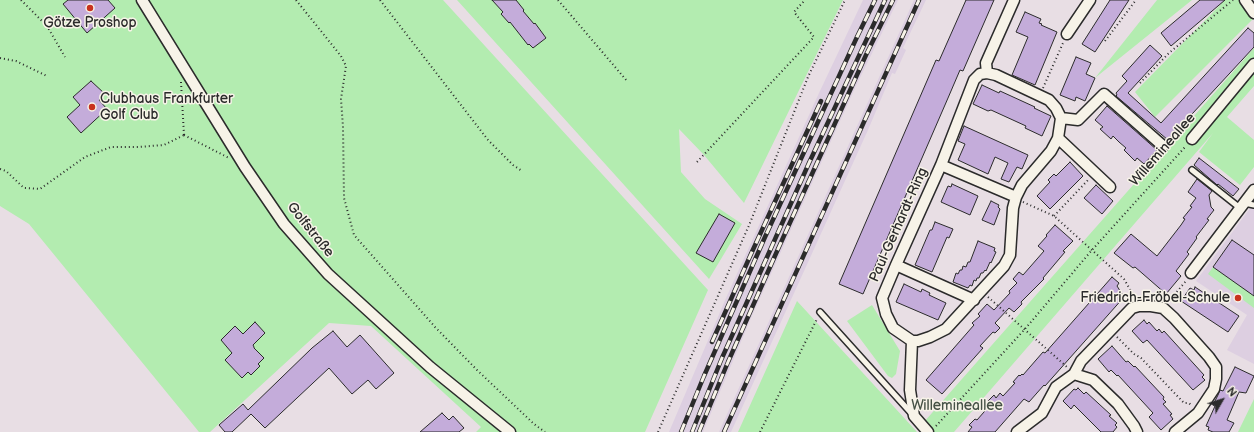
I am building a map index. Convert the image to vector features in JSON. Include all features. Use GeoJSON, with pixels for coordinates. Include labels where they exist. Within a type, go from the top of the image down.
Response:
{"type":"FeatureCollection","features":[{"type":"Feature","properties":{"kind":"street","name":"Golfstraße"},"geometry":{"type":"LineString","coordinates":[[142,0],[245,167],[284,224],[328,274],[430,367],[504,431]]}},
{"type":"Feature","properties":{"kind":"street"},"geometry":{"type":"LineString","coordinates":[[932,429],[914,416],[910,390],[912,340],[918,341],[946,329],[1004,266],[1010,255],[1013,208],[1016,197],[1022,185],[1051,151],[1058,138],[1061,118],[1056,108],[1049,100],[996,75],[987,73],[986,63],[1014,0]]}},
{"type":"Feature","properties":{"kind":"street"},"geometry":{"type":"LineString","coordinates":[[1067,34],[1090,0]]}},
{"type":"Feature","properties":{"kind":"street"},"geometry":{"type":"LineString","coordinates":[[1245,0],[1254,12]]}},
{"type":"Feature","properties":{"kind":"street","name":"Willemineallee"},"geometry":{"type":"LineString","coordinates":[[1192,139],[1254,64]]}},
{"type":"Feature","properties":{"kind":"street","name":"Paul-Gerhardt-Ring"},"geometry":{"type":"LineString","coordinates":[[912,340],[893,328],[886,314],[882,298],[941,165],[974,80],[980,74],[987,73]]}},
{"type":"Feature","properties":{"kind":"street"},"geometry":{"type":"LineString","coordinates":[[1061,118],[1078,120],[1104,94],[1163,146]]}},
{"type":"Feature","properties":{"kind":"street"},"geometry":{"type":"LineString","coordinates":[[1058,138],[1110,187]]}},
{"type":"Feature","properties":{"kind":"street"},"geometry":{"type":"LineString","coordinates":[[941,165],[1016,197]]}},
{"type":"Feature","properties":{"kind":"street"},"geometry":{"type":"LineString","coordinates":[[1191,274],[1254,190]]}},
{"type":"Feature","properties":{"kind":"street"},"geometry":{"type":"LineString","coordinates":[[896,265],[974,300]]}},
{"type":"Feature","properties":{"kind":"street"},"geometry":{"type":"LineString","coordinates":[[1017,432],[1042,413],[1056,387],[1074,374],[1081,362],[1132,308],[1140,306],[1163,308],[1174,318],[1216,367],[1214,389],[1198,413],[1174,432]]}},
{"type":"Feature","properties":{"kind":"street"},"geometry":{"type":"LineString","coordinates":[[1074,374],[1093,380],[1118,404],[1137,432]]}},
{"type":"Feature","properties":{"kind":"lane"},"geometry":{"type":"LineString","coordinates":[[1192,170],[1242,206],[1254,205]]}},
{"type":"Feature","properties":{"kind":"lane"},"geometry":{"type":"LineString","coordinates":[[820,312],[914,416]]}},
{"type":"Feature","properties":{"kind":"path"},"geometry":{"type":"LineString","coordinates":[[21,0],[47,26],[65,57]]}},
{"type":"Feature","properties":{"kind":"path"},"geometry":{"type":"LineString","coordinates":[[296,0],[342,56],[346,66],[341,99],[344,148],[344,198],[354,235],[435,327],[534,424],[545,432]]}},
{"type":"Feature","properties":{"kind":"path"},"geometry":{"type":"LineString","coordinates":[[380,0],[488,140],[513,165],[522,171]]}},
{"type":"Feature","properties":{"kind":"path"},"geometry":{"type":"LineString","coordinates":[[558,0],[627,81]]}},
{"type":"Feature","properties":{"kind":"path"},"geometry":{"type":"LineString","coordinates":[[697,162],[814,37],[794,12],[805,0]]}},
{"type":"Feature","properties":{"kind":"path"},"geometry":{"type":"LineString","coordinates":[[658,432],[750,223],[808,77],[845,0]]}},
{"type":"Feature","properties":{"kind":"path"},"geometry":{"type":"LineString","coordinates":[[1105,41],[1135,0]]}},
{"type":"Feature","properties":{"kind":"path"},"geometry":{"type":"LineString","coordinates":[[1140,83],[1169,53],[1233,0]]}},
{"type":"Feature","properties":{"kind":"path"},"geometry":{"type":"LineString","coordinates":[[1040,96],[1067,34]]}},
{"type":"Feature","properties":{"kind":"path"},"geometry":{"type":"LineString","coordinates":[[0,58],[16,61],[47,76]]}},
{"type":"Feature","properties":{"kind":"path"},"geometry":{"type":"LineString","coordinates":[[180,63],[184,135]]}},
{"type":"Feature","properties":{"kind":"path"},"geometry":{"type":"LineString","coordinates":[[184,135],[245,167]]}},
{"type":"Feature","properties":{"kind":"path"},"geometry":{"type":"LineString","coordinates":[[0,169],[6,171],[24,188],[40,189],[85,158],[111,147],[164,145],[184,135]]}},
{"type":"Feature","properties":{"kind":"path","name":"Willemineallee"},"geometry":{"type":"LineString","coordinates":[[932,429],[1025,329],[1092,250],[1192,139]]}},
{"type":"Feature","properties":{"kind":"path"},"geometry":{"type":"LineString","coordinates":[[1054,216],[1095,173]]}},
{"type":"Feature","properties":{"kind":"path"},"geometry":{"type":"LineString","coordinates":[[1016,197],[1025,203],[1054,216],[1124,279],[1140,306]]}},
{"type":"Feature","properties":{"kind":"path"},"geometry":{"type":"LineString","coordinates":[[1163,308],[1191,274]]}},
{"type":"Feature","properties":{"kind":"path"},"geometry":{"type":"LineString","coordinates":[[981,290],[1074,374]]}},
{"type":"Feature","properties":{"kind":"path"},"geometry":{"type":"LineString","coordinates":[[760,432],[820,312]]}},
{"type":"Feature","properties":{"kind":"path"},"geometry":{"type":"LineString","coordinates":[[1111,330],[1134,354],[1142,358],[1184,403],[1189,403],[1198,413]]}},
{"type":"Feature","properties":{"kind":"shaded area"},"geometry":{"type":"Polygon","coordinates":[[[863,0],[898,0],[855,88],[751,318],[703,432],[669,432],[726,298],[863,0]]]}},
{"type":"Feature","properties":{"kind":"shaded area"},"geometry":{"type":"Polygon","coordinates":[[[914,0],[926,0],[903,48],[906,50],[895,74],[892,73],[868,130],[731,432],[719,432],[914,0]]]}},
{"type":"Feature","properties":{"kind":"shaded area","name":"Friedrich-Fröbel-Schule"},"geometry":{"type":"Polygon","coordinates":[[[1254,203],[1254,364],[1227,350],[1247,315],[1196,281],[1254,203]]]}},
{"type":"Feature","properties":{"kind":"green space"},"geometry":{"type":"Polygon","coordinates":[[[0,0],[443,0],[708,290],[645,432],[476,432],[481,427],[371,326],[329,323],[210,432],[199,432],[29,224],[0,206],[0,0]]]}},
{"type":"Feature","properties":{"kind":"green space"},"geometry":{"type":"Polygon","coordinates":[[[457,0],[843,0],[744,203],[704,155],[679,129],[681,172],[705,199],[742,224],[709,279],[457,0]]]}},
{"type":"Feature","properties":{"kind":"green space"},"geometry":{"type":"Polygon","coordinates":[[[1157,0],[1192,0],[1095,78],[1157,0]]]}},
{"type":"Feature","properties":{"kind":"green space"},"geometry":{"type":"Polygon","coordinates":[[[1218,0],[1243,0],[1254,18],[1155,117],[1135,92],[1221,4],[1218,0]]]}},
{"type":"Feature","properties":{"kind":"green space","name":"Willemineallee"},"geometry":{"type":"Polygon","coordinates":[[[1254,48],[1254,86],[1227,117],[1254,140],[1254,167],[1240,185],[1199,152],[1213,133],[954,432],[933,432],[924,422],[1254,48]]]}},
{"type":"Feature","properties":{"kind":"green space"},"geometry":{"type":"Polygon","coordinates":[[[1213,267],[1254,296],[1254,308],[1208,274],[1213,267]]]}},
{"type":"Feature","properties":{"kind":"green space"},"geometry":{"type":"Polygon","coordinates":[[[797,301],[917,432],[738,432],[797,301]]]}},
{"type":"Feature","properties":{"kind":"green space"},"geometry":{"type":"Polygon","coordinates":[[[872,305],[900,351],[896,374],[892,378],[888,376],[847,321],[872,305]]]}},
{"type":"Feature","properties":{"kind":"green space"},"geometry":{"type":"Polygon","coordinates":[[[1254,399],[1254,432],[1238,432],[1254,399]]]}},
{"type":"Feature","properties":{"kind":"building"},"geometry":{"type":"Polygon","coordinates":[[[68,0],[108,0],[115,8],[87,33],[63,4],[68,0]]]}},
{"type":"Feature","properties":{"kind":"building"},"geometry":{"type":"Polygon","coordinates":[[[492,0],[516,0],[524,10],[523,11],[534,24],[535,23],[546,38],[533,48],[529,44],[528,45],[510,22],[509,23],[501,14],[503,12],[492,0]]]}},
{"type":"Feature","properties":{"kind":"building"},"geometry":{"type":"Polygon","coordinates":[[[966,0],[994,0],[963,71],[960,70],[863,294],[839,284],[936,60],[939,61],[966,0]]]}},
{"type":"Feature","properties":{"kind":"building"},"geometry":{"type":"Polygon","coordinates":[[[1110,0],[1129,0],[1095,52],[1082,44],[1110,0]]]}},
{"type":"Feature","properties":{"kind":"building"},"geometry":{"type":"Polygon","coordinates":[[[1200,0],[1225,0],[1171,46],[1161,33],[1200,0]]]}},
{"type":"Feature","properties":{"kind":"building"},"geometry":{"type":"Polygon","coordinates":[[[1025,12],[1041,19],[1039,23],[1042,24],[1041,25],[1057,32],[1035,85],[1012,75],[1028,37],[1016,32],[1025,12]]]}},
{"type":"Feature","properties":{"kind":"building"},"geometry":{"type":"Polygon","coordinates":[[[1248,28],[1254,33],[1254,47],[1168,140],[1116,96],[1116,93],[1127,81],[1122,76],[1150,45],[1162,56],[1128,93],[1161,123],[1248,28]]]}},
{"type":"Feature","properties":{"kind":"building"},"geometry":{"type":"Polygon","coordinates":[[[1076,57],[1091,63],[1086,74],[1095,78],[1085,101],[1076,97],[1075,101],[1060,95],[1076,57]]]}},
{"type":"Feature","properties":{"kind":"building","name":"Clubhaus Frankfurter Golf Club"},"geometry":{"type":"Polygon","coordinates":[[[91,81],[105,94],[99,100],[107,109],[81,133],[67,117],[80,105],[73,97],[91,81]]]}},
{"type":"Feature","properties":{"kind":"building"},"geometry":{"type":"Polygon","coordinates":[[[982,85],[999,93],[1000,91],[1051,116],[1042,136],[1025,128],[1026,126],[991,110],[988,111],[973,104],[982,85]]]}},
{"type":"Feature","properties":{"kind":"building"},"geometry":{"type":"Polygon","coordinates":[[[1107,106],[1157,150],[1144,164],[1137,158],[1135,161],[1124,150],[1126,148],[1113,136],[1111,139],[1100,129],[1103,127],[1095,120],[1107,106]]]}},
{"type":"Feature","properties":{"kind":"building"},"geometry":{"type":"Polygon","coordinates":[[[964,126],[1028,155],[1022,169],[1017,167],[1009,182],[1001,179],[1008,163],[995,157],[988,174],[958,160],[965,144],[958,141],[964,126]]]}},
{"type":"Feature","properties":{"kind":"building"},"geometry":{"type":"Polygon","coordinates":[[[1199,158],[1239,189],[1233,196],[1218,184],[1217,185],[1194,165],[1199,158]]]}},
{"type":"Feature","properties":{"kind":"building"},"geometry":{"type":"Polygon","coordinates":[[[1070,162],[1083,176],[1050,209],[1037,196],[1050,182],[1048,180],[1054,174],[1056,176],[1070,162]]]}},
{"type":"Feature","properties":{"kind":"building"},"geometry":{"type":"Polygon","coordinates":[[[1197,179],[1212,191],[1209,195],[1211,207],[1214,210],[1207,219],[1209,220],[1187,252],[1189,254],[1176,271],[1181,276],[1166,294],[1135,267],[1133,268],[1114,253],[1131,234],[1157,256],[1181,225],[1185,219],[1183,218],[1192,207],[1190,206],[1196,198],[1188,192],[1197,179]]]}},
{"type":"Feature","properties":{"kind":"building"},"geometry":{"type":"Polygon","coordinates":[[[952,184],[978,196],[970,215],[941,202],[948,186],[951,187],[952,184]]]}},
{"type":"Feature","properties":{"kind":"building"},"geometry":{"type":"Polygon","coordinates":[[[1096,185],[1113,201],[1102,214],[1084,198],[1096,185]]]}},
{"type":"Feature","properties":{"kind":"building"},"geometry":{"type":"Polygon","coordinates":[[[991,201],[999,205],[998,207],[1000,209],[994,225],[982,220],[991,201]]]}},
{"type":"Feature","properties":{"kind":"building"},"geometry":{"type":"Polygon","coordinates":[[[719,214],[735,223],[713,262],[696,253],[719,214]]]}},
{"type":"Feature","properties":{"kind":"building"},"geometry":{"type":"Polygon","coordinates":[[[935,222],[953,229],[949,238],[947,237],[932,272],[915,265],[935,222]]]}},
{"type":"Feature","properties":{"kind":"building"},"geometry":{"type":"Polygon","coordinates":[[[1055,225],[1073,241],[1063,251],[1065,252],[1043,278],[1044,279],[1021,302],[1022,304],[1014,312],[1009,308],[995,323],[1000,328],[995,333],[993,332],[980,346],[983,348],[942,394],[926,380],[974,325],[972,323],[980,316],[978,314],[987,304],[994,310],[1010,293],[1009,291],[1017,283],[1013,279],[1019,272],[1023,275],[1044,251],[1038,246],[1055,225]]]}},
{"type":"Feature","properties":{"kind":"building"},"geometry":{"type":"Polygon","coordinates":[[[1232,240],[1254,255],[1254,296],[1213,267],[1232,240]]]}},
{"type":"Feature","properties":{"kind":"building"},"geometry":{"type":"Polygon","coordinates":[[[978,241],[995,248],[994,251],[996,252],[986,271],[985,270],[981,273],[979,278],[977,278],[976,281],[974,280],[972,286],[970,285],[968,288],[953,282],[956,273],[958,274],[960,270],[962,270],[963,266],[966,267],[968,262],[970,262],[978,241]]]}},
{"type":"Feature","properties":{"kind":"building"},"geometry":{"type":"Polygon","coordinates":[[[1112,277],[1119,283],[1117,286],[1124,297],[1045,386],[1044,385],[1029,402],[1024,399],[995,432],[968,432],[972,427],[969,425],[975,419],[977,420],[991,404],[988,401],[994,395],[996,398],[1000,393],[1003,396],[1015,383],[1013,382],[1019,375],[1023,375],[1043,352],[1045,353],[1112,277]]]}},
{"type":"Feature","properties":{"kind":"building"},"geometry":{"type":"Polygon","coordinates":[[[904,284],[921,292],[922,289],[930,293],[929,295],[946,303],[938,320],[896,302],[904,284]]]}},
{"type":"Feature","properties":{"kind":"building"},"geometry":{"type":"Polygon","coordinates":[[[1195,287],[1239,316],[1228,332],[1181,301],[1190,288],[1194,290],[1195,287]]]}},
{"type":"Feature","properties":{"kind":"building"},"geometry":{"type":"Polygon","coordinates":[[[1144,320],[1147,324],[1149,322],[1157,331],[1159,329],[1162,333],[1164,331],[1204,375],[1202,377],[1205,380],[1193,390],[1147,340],[1143,343],[1132,331],[1144,320]]]}},
{"type":"Feature","properties":{"kind":"building"},"geometry":{"type":"Polygon","coordinates":[[[255,322],[265,333],[253,345],[264,358],[258,364],[260,366],[251,375],[248,372],[242,378],[225,360],[232,353],[221,340],[235,326],[243,334],[255,322]]]}},
{"type":"Feature","properties":{"kind":"building"},"geometry":{"type":"Polygon","coordinates":[[[333,331],[347,347],[360,335],[394,373],[376,389],[368,380],[352,394],[329,368],[265,428],[251,414],[232,432],[225,432],[219,425],[243,404],[248,410],[312,348],[333,331]]]}},
{"type":"Feature","properties":{"kind":"building"},"geometry":{"type":"Polygon","coordinates":[[[1112,346],[1126,362],[1128,361],[1134,367],[1135,366],[1164,397],[1163,399],[1166,402],[1163,404],[1172,414],[1170,415],[1173,419],[1161,430],[1149,417],[1153,413],[1118,375],[1117,376],[1111,370],[1109,372],[1098,359],[1112,346]]]}},
{"type":"Feature","properties":{"kind":"building"},"geometry":{"type":"Polygon","coordinates":[[[1235,367],[1254,376],[1246,393],[1239,392],[1227,420],[1234,423],[1229,432],[1213,432],[1208,430],[1209,427],[1206,426],[1215,406],[1213,405],[1220,390],[1223,391],[1235,367]]]}},
{"type":"Feature","properties":{"kind":"building"},"geometry":{"type":"Polygon","coordinates":[[[1078,388],[1084,394],[1086,392],[1111,415],[1109,416],[1117,423],[1115,425],[1117,427],[1113,432],[1101,432],[1074,405],[1071,409],[1063,401],[1074,389],[1076,390],[1078,388]]]}},
{"type":"Feature","properties":{"kind":"building"},"geometry":{"type":"Polygon","coordinates":[[[442,413],[449,420],[453,416],[464,428],[459,432],[420,432],[442,413]]]}},
{"type":"Feature","properties":{"kind":"railway"},"geometry":{"type":"LineString","coordinates":[[681,432],[765,237],[875,0]]}},
{"type":"Feature","properties":{"kind":"railway"},"geometry":{"type":"LineString","coordinates":[[692,432],[722,358],[809,163],[885,0]]}},
{"type":"Feature","properties":{"kind":"railway"},"geometry":{"type":"LineString","coordinates":[[699,432],[778,249],[866,55],[893,0]]}},
{"type":"Feature","properties":{"kind":"railway"},"geometry":{"type":"LineString","coordinates":[[724,432],[919,0]]}},
{"type":"Feature","properties":{"kind":"railway"},"geometry":{"type":"LineString","coordinates":[[712,342],[821,101]]}},
{"type":"Feature","properties":{"kind":"place","name":"Götze Proshop"},"geometry":{"type":"Point","coordinates":[90,8]}},
{"type":"Feature","properties":{"kind":"place","name":"Clubhaus Frankfurter Golf Club"},"geometry":{"type":"Point","coordinates":[92,107]}},
{"type":"Feature","properties":{"kind":"place","name":"Friedrich-Fröbel-Schule"},"geometry":{"type":"Point","coordinates":[1238,298]}}]}
